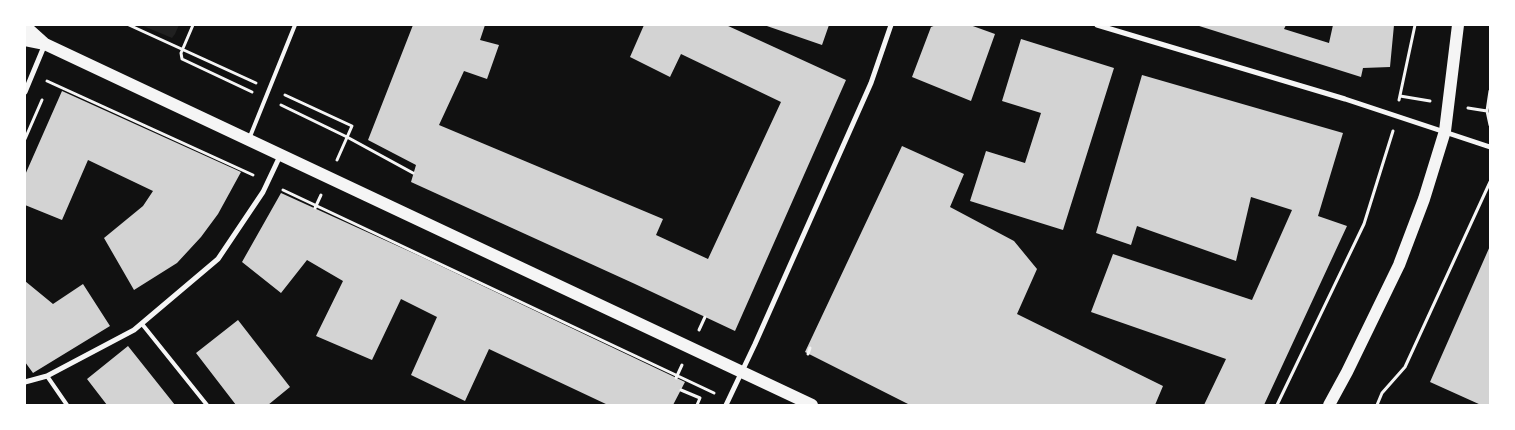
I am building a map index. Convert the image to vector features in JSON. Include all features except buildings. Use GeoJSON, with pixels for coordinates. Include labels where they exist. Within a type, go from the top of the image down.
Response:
{"type":"FeatureCollection","features":[{"type":"Feature","properties":{"kind":"main road"},"geometry":{"type":"LineString","coordinates":[[1329,405],[1399,265],[1424,199],[1444,131],[1458,25]]}},
{"type":"Feature","properties":{"kind":"main road"},"geometry":{"type":"LineString","coordinates":[[25,26],[45,44]]}},
{"type":"Feature","properties":{"kind":"main road"},"geometry":{"type":"LineString","coordinates":[[25,40],[45,44],[812,405]]}},
{"type":"Feature","properties":{"kind":"street"},"geometry":{"type":"LineString","coordinates":[[727,402],[763,327],[871,83],[891,25]]}},
{"type":"Feature","properties":{"kind":"street"},"geometry":{"type":"LineString","coordinates":[[1098,25],[1345,99],[1490,147]]}},
{"type":"Feature","properties":{"kind":"street"},"geometry":{"type":"LineString","coordinates":[[25,92],[45,44]]}},
{"type":"Feature","properties":{"kind":"street"},"geometry":{"type":"LineString","coordinates":[[25,382],[47,376],[134,330],[218,259],[263,192],[281,154]]}},
{"type":"Feature","properties":{"kind":"lane"},"geometry":{"type":"LineString","coordinates":[[249,140],[295,25]]}},
{"type":"Feature","properties":{"kind":"lane"},"geometry":{"type":"LineString","coordinates":[[142,324],[207,405]]}},
{"type":"Feature","properties":{"kind":"lane"},"geometry":{"type":"LineString","coordinates":[[47,376],[67,405]]}},
{"type":"Feature","properties":{"kind":"path"},"geometry":{"type":"LineString","coordinates":[[129,25],[183,50]]}},
{"type":"Feature","properties":{"kind":"path"},"geometry":{"type":"LineString","coordinates":[[193,25],[181,53],[182,60],[208,72]]}},
{"type":"Feature","properties":{"kind":"path"},"geometry":{"type":"LineString","coordinates":[[1277,405],[1364,224],[1390,144],[1415,25]]}},
{"type":"Feature","properties":{"kind":"path"},"geometry":{"type":"LineString","coordinates":[[33,75],[129,120],[242,169]]}},
{"type":"Feature","properties":{"kind":"path"},"geometry":{"type":"LineString","coordinates":[[46,90],[50,82]]}},
{"type":"Feature","properties":{"kind":"path"},"geometry":{"type":"LineString","coordinates":[[1490,91],[1487,111],[1490,125]]}},
{"type":"Feature","properties":{"kind":"path"},"geometry":{"type":"LineString","coordinates":[[25,139],[43,98]]}},
{"type":"Feature","properties":{"kind":"path"},"geometry":{"type":"LineString","coordinates":[[347,137],[413,173]]}},
{"type":"Feature","properties":{"kind":"path"},"geometry":{"type":"LineString","coordinates":[[1377,405],[1382,394],[1406,367],[1490,182]]}},
{"type":"Feature","properties":{"kind":"path"},"geometry":{"type":"LineString","coordinates":[[316,206],[727,402]]}},
{"type":"Feature","properties":{"kind":"path"},"geometry":{"type":"LineString","coordinates":[[808,354],[810,348]]}},
{"type":"Feature","properties":{"kind":"path"},"geometry":{"type":"LineString","coordinates":[[681,390],[700,398],[697,405]]}},
{"type":"Feature","properties":{"kind":"shaded area"},"geometry":{"type":"Polygon","coordinates":[[[141,25],[179,25],[172,38],[141,25]]]}}]}
